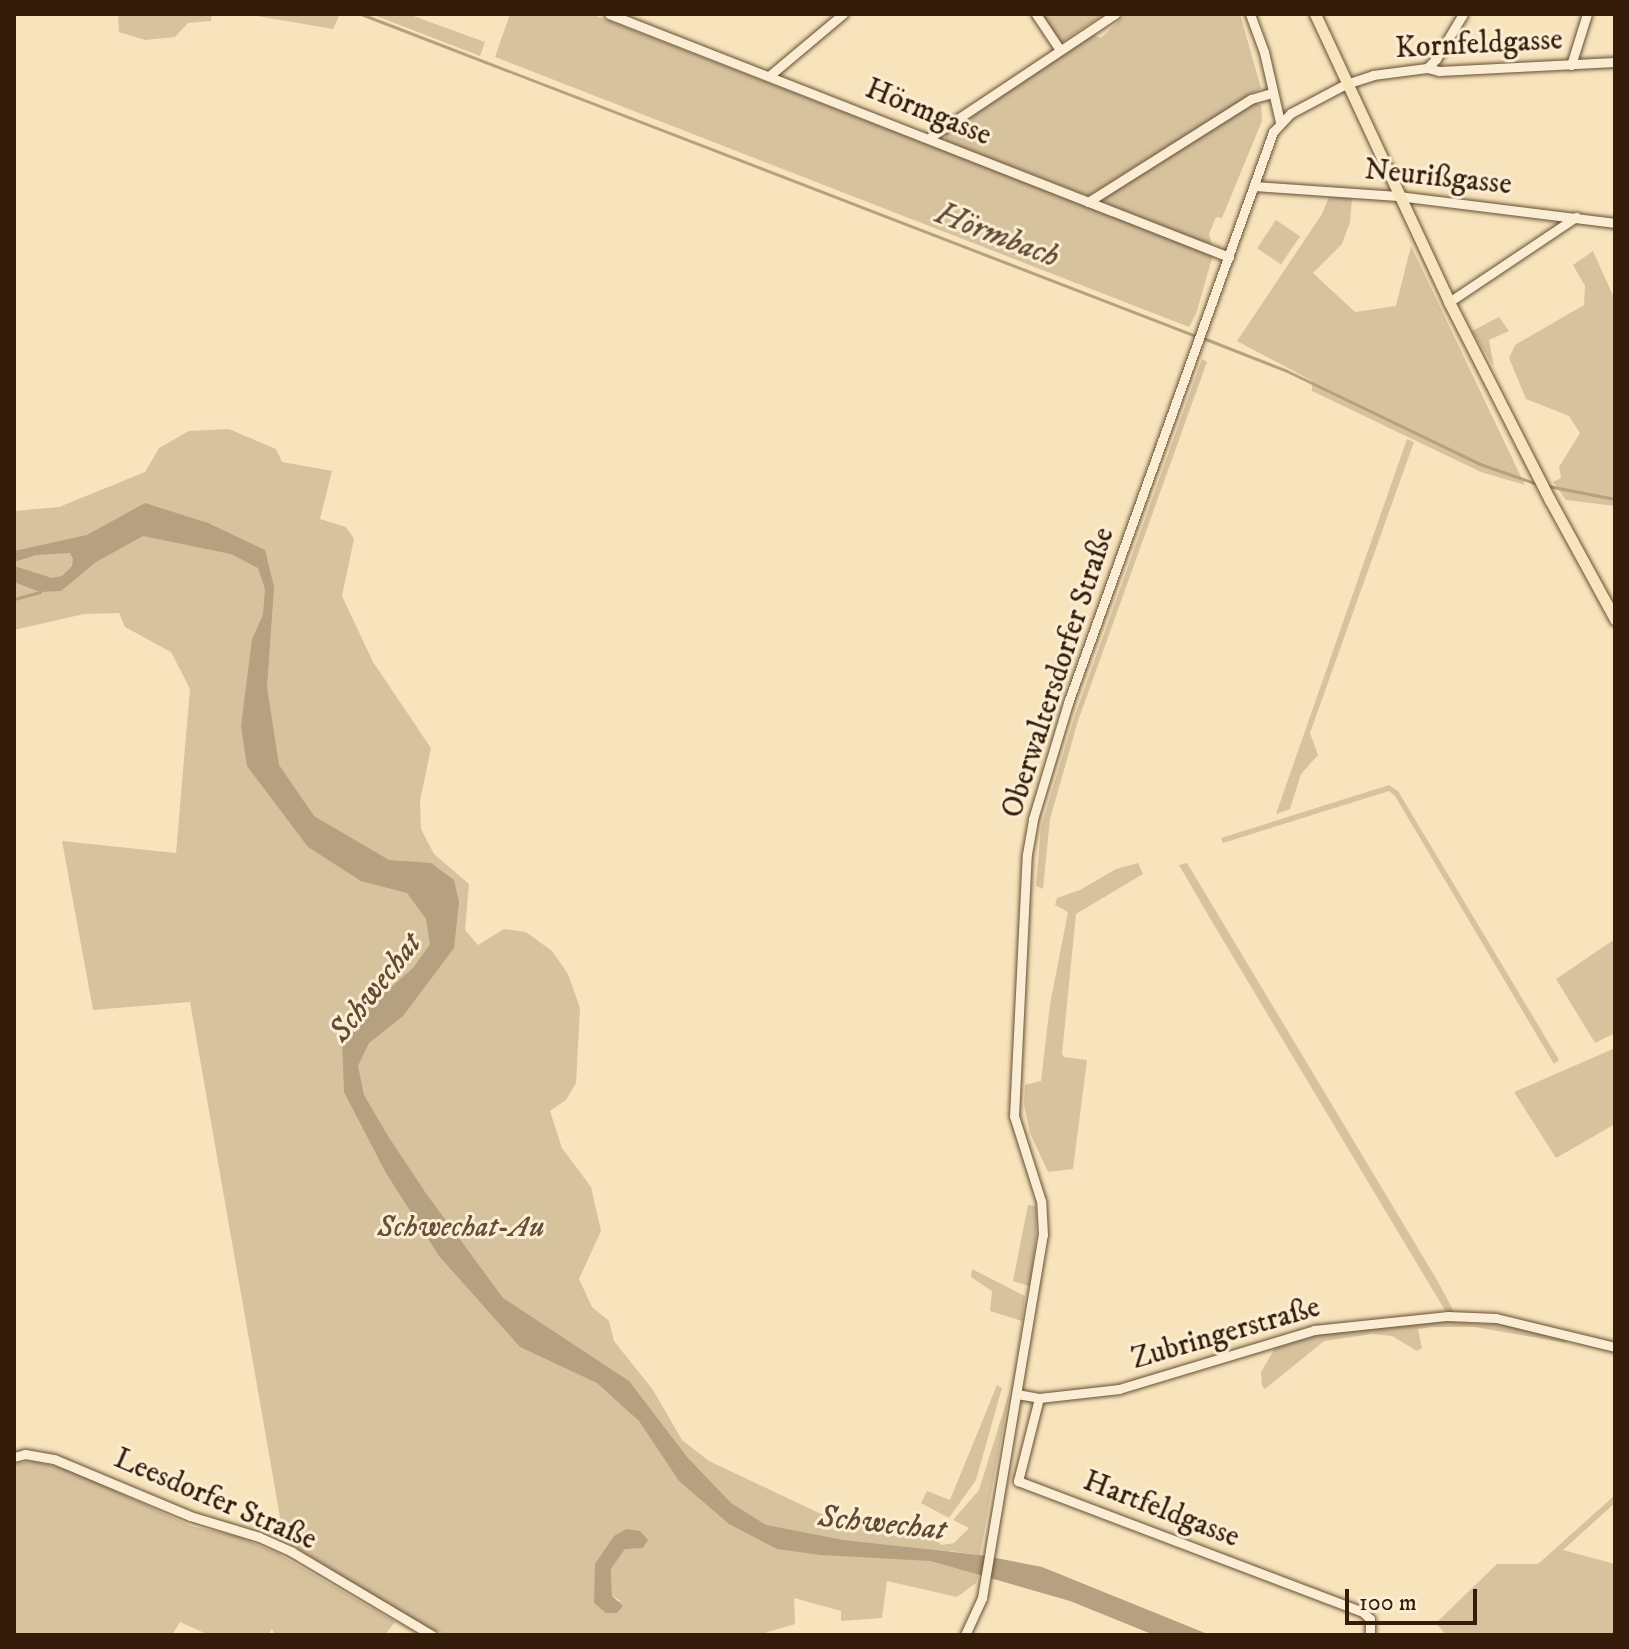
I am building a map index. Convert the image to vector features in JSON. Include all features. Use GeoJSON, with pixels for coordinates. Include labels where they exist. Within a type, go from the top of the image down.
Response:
{"type":"FeatureCollection","features":[{"type":"Feature","properties":{"kind":"main road"},"geometry":{"type":"LineString","coordinates":[[1315,14],[1398,196],[1500,405],[1615,619]]}},
{"type":"Feature","properties":{"kind":"street","name":"Hörmgasse"},"geometry":{"type":"LineString","coordinates":[[609,14],[624,16],[1229,257]]}},
{"type":"Feature","properties":{"kind":"street"},"geometry":{"type":"LineString","coordinates":[[769,76],[843,14]]}},
{"type":"Feature","properties":{"kind":"street"},"geometry":{"type":"LineString","coordinates":[[1036,14],[1060,50]]}},
{"type":"Feature","properties":{"kind":"street"},"geometry":{"type":"LineString","coordinates":[[929,138],[1115,14]]}},
{"type":"Feature","properties":{"kind":"street"},"geometry":{"type":"LineString","coordinates":[[1250,14],[1264,52],[1280,122],[1346,84]]}},
{"type":"Feature","properties":{"kind":"street"},"geometry":{"type":"LineString","coordinates":[[1427,68],[1436,59],[1463,14]]}},
{"type":"Feature","properties":{"kind":"street"},"geometry":{"type":"LineString","coordinates":[[1571,65],[1587,14]]}},
{"type":"Feature","properties":{"kind":"street","name":"Kornfeldgasse"},"geometry":{"type":"LineString","coordinates":[[1346,84],[1373,75],[1427,68],[1439,71],[1615,62]]}},
{"type":"Feature","properties":{"kind":"street"},"geometry":{"type":"LineString","coordinates":[[1088,202],[1251,99],[1272,93]]}},
{"type":"Feature","properties":{"kind":"street","name":"Oberwaltersdorfer Straße"},"geometry":{"type":"LineString","coordinates":[[965,1635],[982,1593],[1043,1235],[1041,1201],[1014,1116],[1027,854],[1033,819],[1068,703],[1254,186],[1280,122]]}},
{"type":"Feature","properties":{"kind":"street","name":"Neurißgasse"},"geometry":{"type":"LineString","coordinates":[[1254,186],[1398,196],[1615,223]]}},
{"type":"Feature","properties":{"kind":"street"},"geometry":{"type":"LineString","coordinates":[[1449,302],[1576,217]]}},
{"type":"Feature","properties":{"kind":"street","name":"Zubringerstraße"},"geometry":{"type":"LineString","coordinates":[[1039,1398],[1119,1389],[1314,1330],[1448,1316],[1496,1318],[1615,1347]]}},
{"type":"Feature","properties":{"kind":"street"},"geometry":{"type":"LineString","coordinates":[[1017,1394],[1039,1398]]}},
{"type":"Feature","properties":{"kind":"street","name":"Hartfeldgasse"},"geometry":{"type":"LineString","coordinates":[[1039,1398],[1018,1481],[1363,1612],[1370,1619],[1370,1635]]}},
{"type":"Feature","properties":{"kind":"street","name":"Leesdorfer Straße"},"geometry":{"type":"LineString","coordinates":[[14,1457],[25,1454],[54,1459],[190,1516],[259,1537],[292,1552],[432,1635]]}},
{"type":"Feature","properties":{"kind":"street"},"geometry":{"type":"LineString","coordinates":[[406,1635],[416,1627]]}},
{"type":"Feature","properties":{"kind":"green space"},"geometry":{"type":"Polygon","coordinates":[[[118,14],[212,14],[211,21],[188,23],[175,37],[145,40],[119,32],[118,14]]]}},
{"type":"Feature","properties":{"kind":"green space"},"geometry":{"type":"Polygon","coordinates":[[[246,14],[329,14],[339,16],[333,29],[246,14]]]}},
{"type":"Feature","properties":{"kind":"green space"},"geometry":{"type":"Polygon","coordinates":[[[371,14],[408,14],[485,42],[480,56],[371,14]]]}},
{"type":"Feature","properties":{"kind":"green space"},"geometry":{"type":"Polygon","coordinates":[[[510,14],[591,14],[1213,255],[1196,314],[1189,327],[495,57],[510,14]]]}},
{"type":"Feature","properties":{"kind":"green space"},"geometry":{"type":"Polygon","coordinates":[[[1040,14],[1104,14],[1060,43],[1040,14]]]}},
{"type":"Feature","properties":{"kind":"green space"},"geometry":{"type":"Polygon","coordinates":[[[1126,14],[1240,14],[1261,88],[1088,196],[946,141],[945,133],[1093,35],[1101,38],[1126,14]]]}},
{"type":"Feature","properties":{"kind":"green space"},"geometry":{"type":"Polygon","coordinates":[[[1255,103],[1261,105],[1262,121],[1222,218],[1216,217],[1209,234],[1212,245],[1102,202],[1104,196],[1255,103]]]}},
{"type":"Feature","properties":{"kind":"green space"},"geometry":{"type":"Polygon","coordinates":[[[1329,197],[1352,198],[1350,222],[1342,244],[1313,273],[1355,312],[1396,306],[1411,246],[1525,485],[1481,472],[1312,391],[1312,381],[1237,341],[1322,214],[1329,197]]]}},
{"type":"Feature","properties":{"kind":"green space"},"geometry":{"type":"Polygon","coordinates":[[[1276,220],[1300,236],[1281,264],[1257,248],[1276,220]]]}},
{"type":"Feature","properties":{"kind":"green space"},"geometry":{"type":"Polygon","coordinates":[[[1593,251],[1615,300],[1615,506],[1566,500],[1553,482],[1561,478],[1559,467],[1580,433],[1569,416],[1526,399],[1509,358],[1515,345],[1584,305],[1585,286],[1573,265],[1593,251]]]}},
{"type":"Feature","properties":{"kind":"green space"},"geometry":{"type":"Polygon","coordinates":[[[1499,317],[1509,331],[1489,340],[1494,367],[1472,331],[1499,317]]]}},
{"type":"Feature","properties":{"kind":"green space"},"geometry":{"type":"Polygon","coordinates":[[[1202,359],[1207,362],[1078,721],[1050,819],[1043,889],[1036,886],[1041,827],[1074,718],[1202,359]]]}},
{"type":"Feature","properties":{"kind":"green space","name":"Schwechat-Au"},"geometry":{"type":"Polygon","coordinates":[[[229,429],[276,449],[282,462],[332,471],[320,519],[346,527],[354,539],[342,596],[373,662],[431,748],[420,801],[421,829],[434,854],[469,884],[465,930],[478,945],[504,929],[526,932],[552,951],[568,974],[580,1008],[576,1083],[566,1100],[550,1111],[562,1148],[591,1187],[601,1231],[579,1279],[592,1307],[609,1321],[614,1341],[653,1390],[682,1440],[709,1461],[819,1513],[875,1530],[932,1534],[941,1545],[954,1543],[969,1528],[953,1520],[979,1490],[1010,1390],[980,1555],[949,1551],[978,1575],[976,1583],[957,1597],[887,1581],[882,1618],[841,1621],[841,1611],[794,1598],[795,1624],[758,1635],[445,1635],[416,1622],[284,1540],[190,1002],[93,1010],[62,841],[176,853],[190,689],[171,652],[125,627],[119,613],[84,614],[14,630],[14,511],[59,507],[145,472],[159,448],[189,431],[229,429]],[[626,1529],[594,1603],[621,1601],[612,1596],[611,1569],[625,1549],[631,1547],[626,1529]]]}},
{"type":"Feature","properties":{"kind":"green space"},"geometry":{"type":"Polygon","coordinates":[[[1407,439],[1414,442],[1310,733],[1318,755],[1301,774],[1290,809],[1276,814],[1407,439]]]}},
{"type":"Feature","properties":{"kind":"green space"},"geometry":{"type":"Polygon","coordinates":[[[1389,785],[1398,791],[1559,1060],[1554,1064],[1395,796],[1389,791],[1223,843],[1221,838],[1389,785]]]}},
{"type":"Feature","properties":{"kind":"green space"},"geometry":{"type":"Polygon","coordinates":[[[1138,863],[1143,874],[1076,914],[1062,1054],[1064,1057],[1087,1060],[1073,1169],[1048,1172],[1030,1133],[1024,1104],[1025,1085],[1041,1081],[1050,1004],[1068,912],[1055,905],[1057,898],[1080,890],[1116,869],[1138,863]]]}},
{"type":"Feature","properties":{"kind":"green space"},"geometry":{"type":"Polygon","coordinates":[[[1187,863],[1454,1312],[1446,1312],[1211,920],[1179,865],[1187,863]]]}},
{"type":"Feature","properties":{"kind":"green space"},"geometry":{"type":"Polygon","coordinates":[[[1615,939],[1615,1033],[1595,1043],[1556,979],[1615,939]]]}},
{"type":"Feature","properties":{"kind":"green space"},"geometry":{"type":"Polygon","coordinates":[[[1615,1048],[1615,1124],[1556,1158],[1514,1092],[1615,1048]]]}},
{"type":"Feature","properties":{"kind":"green space"},"geometry":{"type":"Polygon","coordinates":[[[1028,1205],[1036,1206],[1030,1286],[1013,1281],[1028,1205]]]}},
{"type":"Feature","properties":{"kind":"green space"},"geometry":{"type":"Polygon","coordinates":[[[972,1269],[1025,1296],[1022,1321],[990,1311],[992,1291],[971,1277],[972,1269]]]}},
{"type":"Feature","properties":{"kind":"green space"},"geometry":{"type":"Polygon","coordinates":[[[1429,1321],[1509,1325],[1565,1338],[1566,1343],[1475,1327],[1432,1327],[1418,1329],[1422,1348],[1417,1351],[1392,1336],[1372,1334],[1324,1341],[1265,1389],[1262,1386],[1261,1372],[1275,1348],[1321,1334],[1429,1321]]]}},
{"type":"Feature","properties":{"kind":"green space"},"geometry":{"type":"Polygon","coordinates":[[[997,1385],[1002,1388],[976,1480],[949,1518],[921,1503],[927,1491],[950,1500],[997,1385]]]}},
{"type":"Feature","properties":{"kind":"green space"},"geometry":{"type":"Polygon","coordinates":[[[31,1461],[70,1470],[191,1526],[236,1536],[277,1553],[395,1622],[385,1635],[275,1635],[272,1629],[268,1635],[209,1635],[180,1622],[172,1635],[14,1635],[14,1464],[31,1461]]]}},
{"type":"Feature","properties":{"kind":"green space"},"geometry":{"type":"Polygon","coordinates":[[[1615,1495],[1615,1503],[1563,1550],[1615,1564],[1615,1635],[1446,1635],[1436,1623],[1497,1564],[1538,1564],[1615,1495]]]}},
{"type":"Feature","properties":{"kind":"shaded area"},"geometry":{"type":"Polygon","coordinates":[[[145,503],[208,523],[265,550],[274,587],[267,687],[279,765],[314,816],[389,860],[431,863],[454,880],[459,902],[454,948],[403,1016],[369,1043],[358,1066],[364,1095],[388,1136],[503,1298],[629,1381],[687,1457],[731,1503],[766,1525],[843,1540],[980,1555],[1042,1567],[1210,1635],[1154,1635],[1070,1601],[931,1561],[821,1555],[777,1549],[729,1524],[679,1481],[639,1421],[597,1383],[520,1347],[439,1256],[386,1173],[344,1092],[342,1039],[358,1016],[413,968],[430,944],[426,919],[407,893],[361,881],[308,847],[247,766],[241,726],[252,639],[263,615],[265,589],[258,568],[231,554],[143,536],[96,562],[61,591],[40,592],[14,582],[14,566],[52,578],[62,576],[72,566],[73,559],[70,553],[36,555],[14,562],[14,551],[87,535],[145,503]]]}},
{"type":"Feature","properties":{"kind":"shaded area"},"geometry":{"type":"Polygon","coordinates":[[[626,1529],[640,1531],[648,1540],[643,1548],[625,1549],[611,1569],[612,1596],[623,1606],[617,1613],[606,1613],[594,1603],[595,1564],[614,1536],[626,1529]]]}},
{"type":"Feature","properties":{"kind":"waterway","name":"Hörmbach"},"geometry":{"type":"LineString","coordinates":[[361,14],[1196,336]]}},
{"type":"Feature","properties":{"kind":"waterway","name":"Hörmbach"},"geometry":{"type":"LineString","coordinates":[[1203,338],[1287,371],[1480,464],[1537,484]]}},
{"type":"Feature","properties":{"kind":"waterway","name":"Hörmbach"},"geometry":{"type":"LineString","coordinates":[[1548,486],[1615,499]]}},
{"type":"Feature","properties":{"kind":"waterway"},"geometry":{"type":"LineString","coordinates":[[14,599],[40,592]]}},
{"type":"Feature","properties":{"kind":"water label","name":"Schwechat"},"geometry":{"type":"Point","coordinates":[376,988]}},
{"type":"Feature","properties":{"kind":"water label","name":"Schwechat"},"geometry":{"type":"Point","coordinates":[882,1524]}}]}
